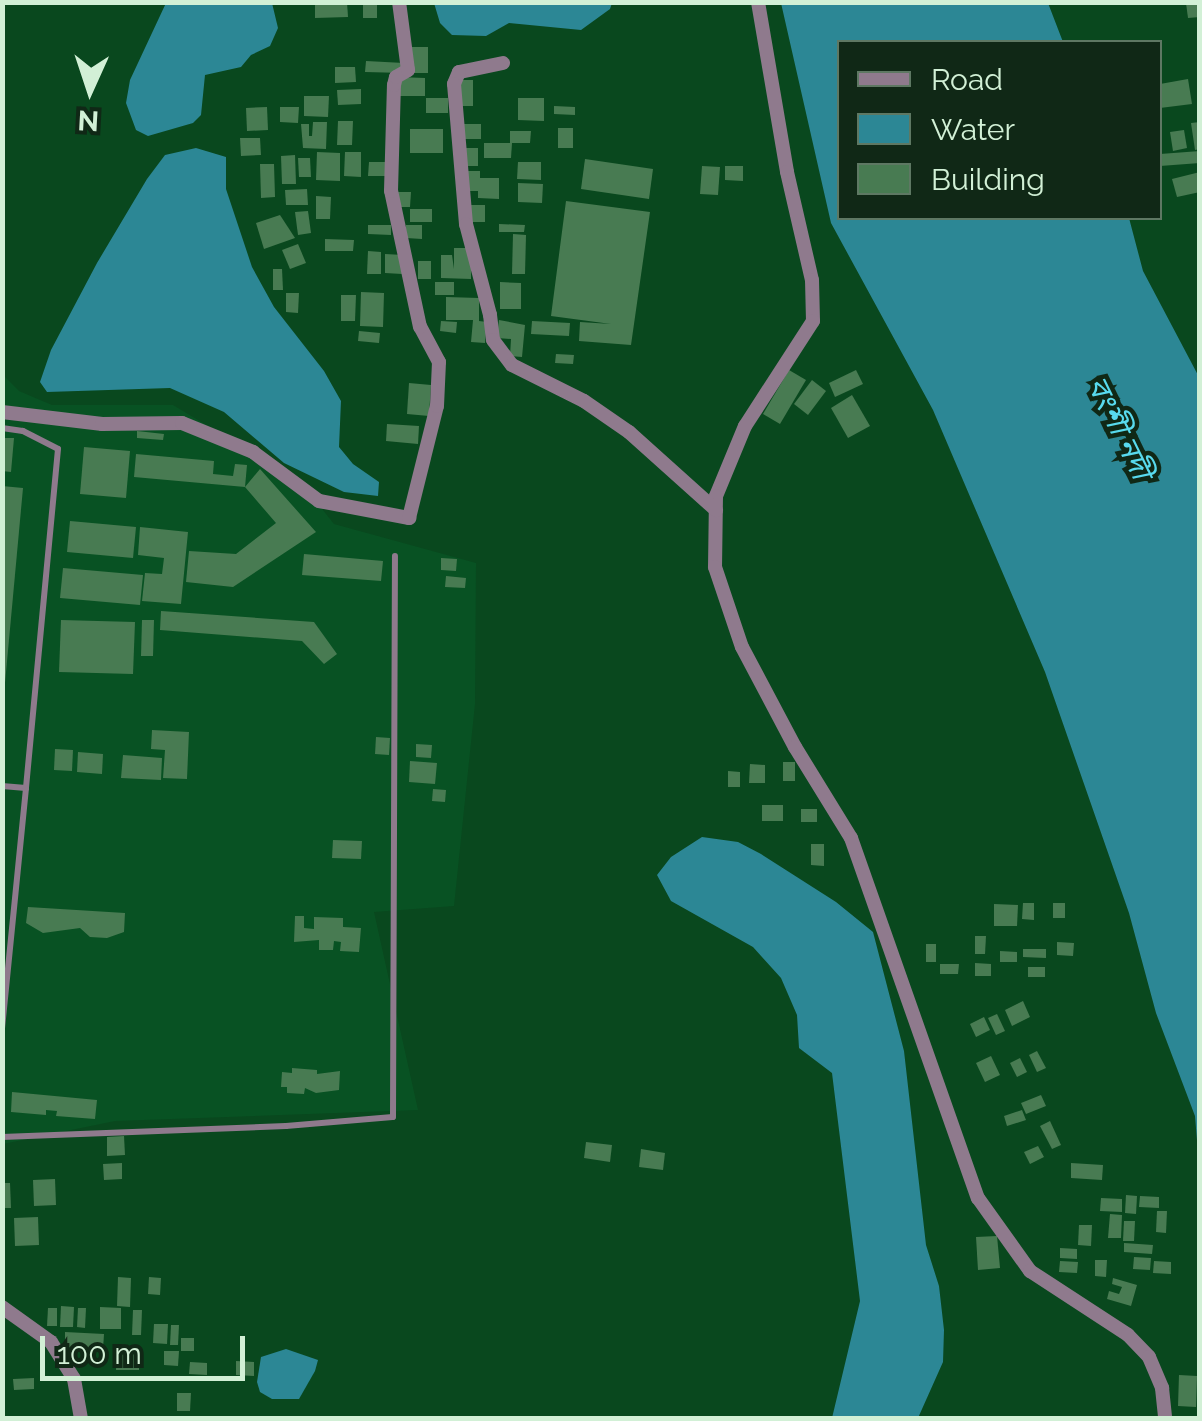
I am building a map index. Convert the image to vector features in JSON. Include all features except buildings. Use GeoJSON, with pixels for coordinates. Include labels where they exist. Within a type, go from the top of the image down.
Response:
{"type":"FeatureCollection","features":[{"type":"Feature","properties":{"kind":"street"},"geometry":{"type":"LineString","coordinates":[[2,412],[102,424],[182,424],[253,452],[319,501],[410,518],[437,406],[439,362],[420,326],[390,191],[394,86],[396,77],[408,70],[399,2]]}},
{"type":"Feature","properties":{"kind":"street"},"geometry":{"type":"LineString","coordinates":[[758,2],[787,172],[812,280],[813,322],[745,426],[716,496],[716,566],[742,647],[794,746],[851,838],[978,1198],[1030,1271],[1128,1335],[1149,1357],[1162,1388],[1165,1418]]}},
{"type":"Feature","properties":{"kind":"street"},"geometry":{"type":"LineString","coordinates":[[503,63],[459,72],[454,84],[466,224],[493,340],[512,365],[584,402],[629,432],[716,510]]}},
{"type":"Feature","properties":{"kind":"street"},"geometry":{"type":"LineString","coordinates":[[2,1308],[52,1342],[74,1379],[80,1418]]}},
{"type":"Feature","properties":{"kind":"lane"},"geometry":{"type":"LineString","coordinates":[[2,428],[24,431],[58,449],[2,1030]]}},
{"type":"Feature","properties":{"kind":"lane"},"geometry":{"type":"LineString","coordinates":[[2,1137],[286,1126],[393,1117],[395,556]]}},
{"type":"Feature","properties":{"kind":"lane"},"geometry":{"type":"LineString","coordinates":[[2,786],[26,788]]}},
{"type":"Feature","properties":{"kind":"shaded area"},"geometry":{"type":"Polygon","coordinates":[[[2,374],[19,391],[52,405],[173,405],[300,481],[334,524],[476,563],[475,704],[454,906],[374,912],[418,1110],[115,1121],[3,1144],[2,374]]]}},
{"type":"Feature","properties":{"kind":"water"},"geometry":{"type":"Polygon","coordinates":[[[434,2],[612,3],[610,9],[581,30],[509,23],[486,36],[452,35],[440,23],[434,2]]]}},
{"type":"Feature","properties":{"kind":"water"},"geometry":{"type":"Polygon","coordinates":[[[166,3],[272,3],[278,28],[270,46],[251,55],[241,67],[205,75],[201,115],[193,123],[148,136],[136,130],[126,103],[130,80],[166,3]]]}},
{"type":"Feature","properties":{"kind":"water","name":"বংশী নদী"},"geometry":{"type":"Polygon","coordinates":[[[781,3],[1048,3],[1062,40],[837,40],[837,220],[1130,220],[1143,271],[1199,377],[1199,1165],[1195,1116],[1156,1013],[1129,913],[1045,672],[933,410],[831,223],[781,3]]]}},
{"type":"Feature","properties":{"kind":"water"},"geometry":{"type":"Polygon","coordinates":[[[196,148],[226,157],[226,189],[252,267],[274,307],[324,371],[341,401],[339,447],[353,464],[379,482],[378,496],[344,492],[284,463],[224,412],[170,388],[47,392],[40,382],[51,350],[147,179],[165,155],[196,148]]]}},
{"type":"Feature","properties":{"kind":"water"},"geometry":{"type":"Polygon","coordinates":[[[702,837],[738,842],[761,854],[836,902],[873,932],[904,1051],[926,1245],[939,1286],[944,1330],[943,1362],[918,1418],[832,1418],[860,1301],[832,1073],[799,1048],[797,1015],[781,978],[753,947],[671,901],[657,875],[671,857],[702,837]]]}},
{"type":"Feature","properties":{"kind":"water"},"geometry":{"type":"Polygon","coordinates":[[[286,1349],[318,1360],[315,1371],[299,1399],[272,1399],[260,1392],[257,1382],[261,1357],[286,1349]]]}}]}
